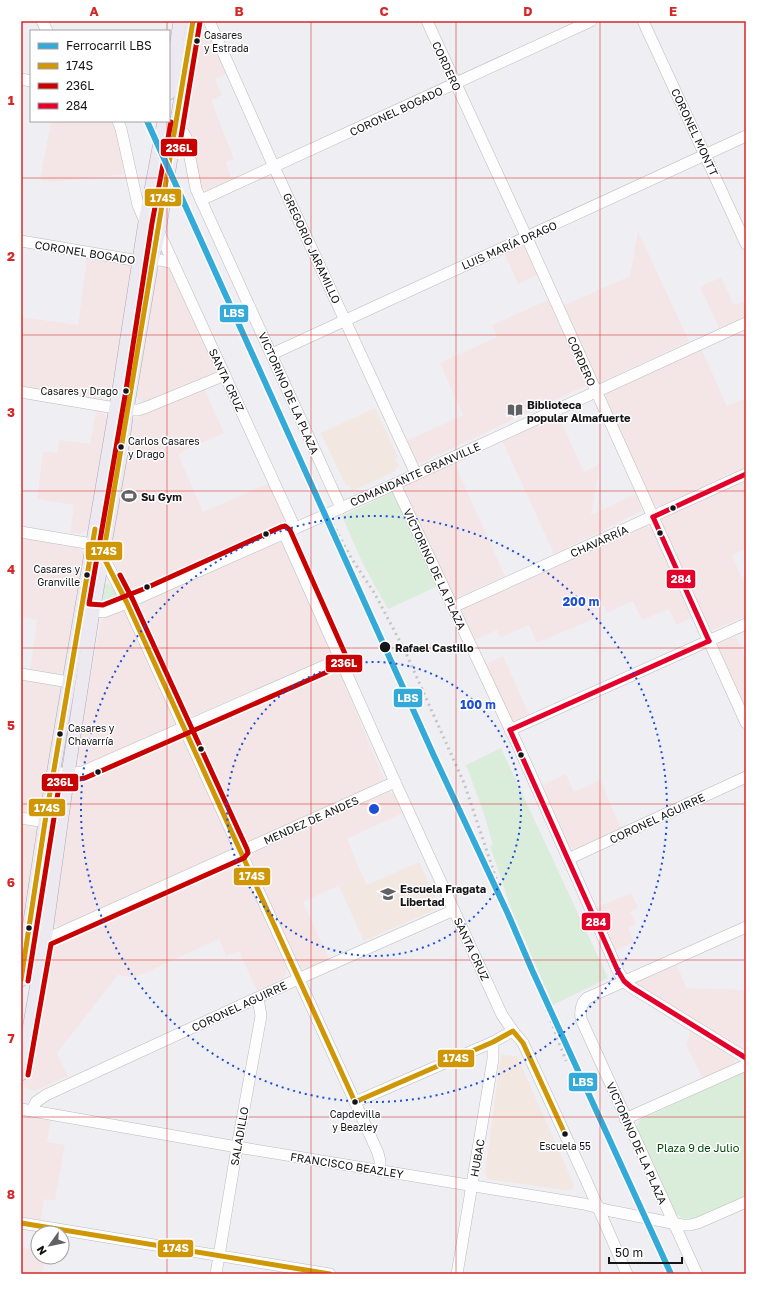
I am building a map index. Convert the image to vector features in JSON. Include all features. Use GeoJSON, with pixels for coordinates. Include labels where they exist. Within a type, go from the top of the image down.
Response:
{"type":"FeatureCollection","features":[{"type":"Feature","properties":{"kind":"main road"},"geometry":{"type":"LineString","coordinates":[[170,86],[180,21]]}},
{"type":"Feature","properties":{"kind":"main road"},"geometry":{"type":"LineString","coordinates":[[170,119],[193,21]]}},
{"type":"Feature","properties":{"kind":"main road"},"geometry":{"type":"LineString","coordinates":[[21,1074],[45,939],[68,774],[87,611],[92,544],[121,409],[145,261],[145,222],[169,123]]}},
{"type":"Feature","properties":{"kind":"main road"},"geometry":{"type":"LineString","coordinates":[[145,261],[158,232],[169,123]]}},
{"type":"Feature","properties":{"kind":"main road"},"geometry":{"type":"LineString","coordinates":[[21,980],[23,960],[69,682],[103,556],[122,448],[121,409]]}},
{"type":"Feature","properties":{"kind":"street"},"geometry":{"type":"LineString","coordinates":[[42,21],[46,30]]}},
{"type":"Feature","properties":{"kind":"street","name":"GREGORIO JARAMILLO"},"geometry":{"type":"LineString","coordinates":[[209,21],[274,167],[416,474]]}},
{"type":"Feature","properties":{"kind":"street","name":"CORDERO"},"geometry":{"type":"LineString","coordinates":[[427,21],[527,238],[746,723]]}},
{"type":"Feature","properties":{"kind":"street","name":"CORONEL BOGADO"},"geometry":{"type":"LineString","coordinates":[[201,200],[591,21]]}},
{"type":"Feature","properties":{"kind":"street","name":"CORONEL MONTT"},"geometry":{"type":"LineString","coordinates":[[643,21],[746,244]]}},
{"type":"Feature","properties":{"kind":"street"},"geometry":{"type":"LineString","coordinates":[[118,122],[138,205],[145,222]]}},
{"type":"Feature","properties":{"kind":"street","name":"VICTORINO DE LA PLAZA"},"geometry":{"type":"LineString","coordinates":[[169,123],[182,131],[186,137],[196,188],[201,200],[341,508]]}},
{"type":"Feature","properties":{"kind":"street","name":"LUIS MARÍA DRAGO"},"geometry":{"type":"LineString","coordinates":[[272,354],[345,319],[527,238],[746,136]]}},
{"type":"Feature","properties":{"kind":"street","name":"SANTA CRUZ"},"geometry":{"type":"LineString","coordinates":[[158,232],[295,528]]}},
{"type":"Feature","properties":{"kind":"street","name":"CORONEL BOGADO"},"geometry":{"type":"LineString","coordinates":[[21,241],[145,261],[160,260],[173,263]]}},
{"type":"Feature","properties":{"kind":"street","name":"COMANDANTE GRANVILLE"},"geometry":{"type":"LineString","coordinates":[[87,611],[104,612],[127,603],[395,484],[746,323]]}},
{"type":"Feature","properties":{"kind":"street"},"geometry":{"type":"LineString","coordinates":[[21,392],[121,409],[138,410],[147,408],[224,375]]}},
{"type":"Feature","properties":{"kind":"street","name":"CHAVARRÍA"},"geometry":{"type":"LineString","coordinates":[[453,607],[746,474]]}},
{"type":"Feature","properties":{"kind":"street","name":"VICTORINO DE LA PLAZA"},"geometry":{"type":"LineString","coordinates":[[395,484],[510,730],[614,964],[624,981],[587,998],[583,1002],[580,1011],[581,1019],[625,1119],[697,1274]]}},
{"type":"Feature","properties":{"kind":"street"},"geometry":{"type":"LineString","coordinates":[[21,532],[92,544]]}},
{"type":"Feature","properties":{"kind":"street","name":"SANTA CRUZ"},"geometry":{"type":"LineString","coordinates":[[284,533],[395,782],[502,1015],[523,1043],[586,1180],[627,1274]]}},
{"type":"Feature","properties":{"kind":"street"},"geometry":{"type":"LineString","coordinates":[[103,556],[127,603],[185,728],[355,1102],[378,1153],[380,1170]]}},
{"type":"Feature","properties":{"kind":"street"},"geometry":{"type":"LineString","coordinates":[[510,730],[746,624]]}},
{"type":"Feature","properties":{"kind":"street"},"geometry":{"type":"LineString","coordinates":[[54,772],[68,774],[82,772],[340,659]]}},
{"type":"Feature","properties":{"kind":"street"},"geometry":{"type":"LineString","coordinates":[[21,674],[69,682]]}},
{"type":"Feature","properties":{"kind":"street","name":"CORONEL AGUIRRE"},"geometry":{"type":"LineString","coordinates":[[568,859],[746,777]]}},
{"type":"Feature","properties":{"kind":"street","name":"MENDEZ DE ANDES"},"geometry":{"type":"LineString","coordinates":[[45,939],[395,782]]}},
{"type":"Feature","properties":{"kind":"street"},"geometry":{"type":"LineString","coordinates":[[21,818],[46,822]]}},
{"type":"Feature","properties":{"kind":"street","name":"CORONEL AGUIRRE"},"geometry":{"type":"LineString","coordinates":[[26,1110],[46,1095],[298,979],[454,910]]}},
{"type":"Feature","properties":{"kind":"street"},"geometry":{"type":"LineString","coordinates":[[746,926],[624,981],[631,987],[746,1058]]}},
{"type":"Feature","properties":{"kind":"street"},"geometry":{"type":"LineString","coordinates":[[28,936],[45,939]]}},
{"type":"Feature","properties":{"kind":"street"},"geometry":{"type":"LineString","coordinates":[[23,960],[41,963]]}},
{"type":"Feature","properties":{"kind":"street","name":"SALADILLO"},"geometry":{"type":"LineString","coordinates":[[216,1274],[261,1016],[258,998]]}},
{"type":"Feature","properties":{"kind":"street"},"geometry":{"type":"LineString","coordinates":[[355,1102],[493,1042],[513,1031]]}},
{"type":"Feature","properties":{"kind":"street","name":"HUBAC"},"geometry":{"type":"LineString","coordinates":[[457,1274],[493,1059],[493,1042]]}},
{"type":"Feature","properties":{"kind":"street"},"geometry":{"type":"LineString","coordinates":[[625,1119],[746,1065]]}},
{"type":"Feature","properties":{"kind":"street","name":"FRANCISCO BEAZLEY"},"geometry":{"type":"LineString","coordinates":[[26,1110],[237,1147],[584,1204],[673,1223],[690,1225],[698,1224],[746,1202]]}},
{"type":"Feature","properties":{"kind":"street"},"geometry":{"type":"LineString","coordinates":[[21,1223],[219,1257],[330,1274]]}},
{"type":"Feature","properties":{"kind":"shaded area"},"geometry":{"type":"Polygon","coordinates":[[[204,32],[210,33],[228,73],[215,79],[222,95],[211,100],[234,159],[226,162],[231,179],[208,190],[201,188],[197,178],[186,114],[187,94],[196,40],[204,32]]]}},
{"type":"Feature","properties":{"kind":"shaded area"},"geometry":{"type":"Polygon","coordinates":[[[51,122],[112,122],[118,133],[124,174],[54,182],[40,180],[51,122]]]}},
{"type":"Feature","properties":{"kind":"shaded area"},"geometry":{"type":"Polygon","coordinates":[[[638,231],[689,341],[606,380],[599,381],[594,378],[562,306],[630,276],[638,231]]]}},
{"type":"Feature","properties":{"kind":"shaded area"},"geometry":{"type":"Polygon","coordinates":[[[518,246],[522,246],[526,250],[537,275],[518,284],[504,252],[518,246]]]}},
{"type":"Feature","properties":{"kind":"shaded area"},"geometry":{"type":"Polygon","coordinates":[[[87,258],[128,264],[134,271],[110,393],[102,399],[21,387],[21,317],[78,325],[87,258]]]}},
{"type":"Feature","properties":{"kind":"shaded area"},"geometry":{"type":"Polygon","coordinates":[[[161,267],[171,269],[174,273],[216,372],[144,403],[135,395],[155,276],[161,267]]]}},
{"type":"Feature","properties":{"kind":"shaded area"},"geometry":{"type":"Polygon","coordinates":[[[721,277],[734,305],[746,300],[746,316],[719,328],[700,287],[721,277]]]}},
{"type":"Feature","properties":{"kind":"shaded area"},"geometry":{"type":"Polygon","coordinates":[[[548,300],[585,382],[585,386],[423,462],[419,463],[415,461],[406,441],[463,415],[440,363],[497,337],[492,325],[548,300]]]}},
{"type":"Feature","properties":{"kind":"shaded area"},"geometry":{"type":"Polygon","coordinates":[[[701,348],[727,406],[743,399],[746,406],[746,467],[660,506],[653,506],[604,397],[608,390],[701,348]]]}},
{"type":"Feature","properties":{"kind":"shaded area"},"geometry":{"type":"Polygon","coordinates":[[[204,388],[224,433],[178,454],[203,512],[269,483],[285,517],[284,525],[139,593],[130,594],[110,553],[132,421],[135,418],[204,388]]]}},
{"type":"Feature","properties":{"kind":"shaded area"},"geometry":{"type":"Polygon","coordinates":[[[375,408],[398,457],[395,458],[399,466],[395,468],[396,471],[352,491],[349,485],[346,486],[321,433],[375,408]]]}},
{"type":"Feature","properties":{"kind":"shaded area"},"geometry":{"type":"Polygon","coordinates":[[[96,411],[105,414],[107,419],[88,530],[80,534],[70,533],[74,505],[37,499],[43,451],[57,453],[60,440],[90,444],[96,411]]]}},
{"type":"Feature","properties":{"kind":"shaded area"},"geometry":{"type":"Polygon","coordinates":[[[557,413],[584,472],[600,464],[591,515],[636,494],[642,511],[554,554],[501,438],[557,413]]]}},
{"type":"Feature","properties":{"kind":"shaded area"},"geometry":{"type":"Polygon","coordinates":[[[453,460],[505,576],[456,598],[453,596],[404,488],[405,484],[453,460]]]}},
{"type":"Feature","properties":{"kind":"shaded area"},"geometry":{"type":"Polygon","coordinates":[[[746,479],[746,549],[732,555],[746,588],[746,616],[713,630],[707,625],[661,522],[662,518],[746,479]]]}},
{"type":"Feature","properties":{"kind":"shaded area"},"geometry":{"type":"Polygon","coordinates":[[[646,525],[652,529],[692,618],[676,625],[669,609],[642,620],[633,601],[607,613],[604,606],[593,610],[596,618],[537,643],[529,625],[500,638],[497,630],[472,641],[461,613],[462,608],[646,525]]]}},
{"type":"Feature","properties":{"kind":"shaded area"},"geometry":{"type":"Polygon","coordinates":[[[21,537],[80,548],[85,554],[64,671],[58,675],[30,670],[37,620],[21,617],[21,537]]]}},
{"type":"Feature","properties":{"kind":"shaded area"},"geometry":{"type":"Polygon","coordinates":[[[276,542],[281,543],[286,547],[329,647],[329,655],[324,659],[193,716],[185,714],[182,711],[138,613],[138,604],[276,542]]]}},
{"type":"Feature","properties":{"kind":"shaded area"},"geometry":{"type":"Polygon","coordinates":[[[124,610],[127,611],[177,723],[90,762],[83,763],[80,761],[77,753],[100,623],[104,617],[124,610]]]}},
{"type":"Feature","properties":{"kind":"shaded area"},"geometry":{"type":"Polygon","coordinates":[[[736,636],[746,659],[746,710],[718,646],[720,643],[736,636]]]}},
{"type":"Feature","properties":{"kind":"shaded area"},"geometry":{"type":"Polygon","coordinates":[[[503,656],[530,716],[514,723],[511,722],[483,665],[503,656]]]}},
{"type":"Feature","properties":{"kind":"shaded area"},"geometry":{"type":"Polygon","coordinates":[[[328,668],[337,669],[340,673],[384,779],[382,782],[247,843],[242,842],[195,741],[196,731],[199,727],[328,668]]]}},
{"type":"Feature","properties":{"kind":"shaded area"},"geometry":{"type":"Polygon","coordinates":[[[21,679],[58,684],[62,692],[42,811],[34,814],[21,812],[21,679]]]}},
{"type":"Feature","properties":{"kind":"shaded area"},"geometry":{"type":"Polygon","coordinates":[[[178,737],[185,741],[233,848],[231,851],[61,927],[55,926],[52,924],[73,785],[79,780],[178,737]]]}},
{"type":"Feature","properties":{"kind":"shaded area"},"geometry":{"type":"Polygon","coordinates":[[[566,774],[574,792],[600,780],[621,828],[578,848],[573,849],[569,846],[565,842],[540,786],[566,774]]]}},
{"type":"Feature","properties":{"kind":"shaded area"},"geometry":{"type":"Polygon","coordinates":[[[389,792],[395,796],[403,813],[347,839],[362,875],[303,902],[329,959],[309,969],[300,968],[252,865],[251,856],[254,852],[389,792]]]}},
{"type":"Feature","properties":{"kind":"shaded area"},"geometry":{"type":"Polygon","coordinates":[[[21,825],[32,827],[37,830],[38,835],[21,944],[21,825]]]}},
{"type":"Feature","properties":{"kind":"shaded area"},"geometry":{"type":"Polygon","coordinates":[[[232,862],[237,862],[243,867],[286,967],[287,971],[284,977],[257,991],[239,951],[226,956],[219,939],[134,978],[118,975],[57,1053],[68,1076],[35,1091],[28,1090],[24,1087],[23,1083],[45,951],[52,940],[232,862]]]}},
{"type":"Feature","properties":{"kind":"shaded area","name":"Escuela Fragata Libertad"},"geometry":{"type":"Polygon","coordinates":[[[419,862],[438,903],[436,909],[364,941],[339,886],[362,875],[367,885],[419,862]]]}},
{"type":"Feature","properties":{"kind":"shaded area"},"geometry":{"type":"Polygon","coordinates":[[[631,893],[638,908],[630,912],[636,924],[628,928],[634,942],[614,951],[595,908],[631,893]]]}},
{"type":"Feature","properties":{"kind":"shaded area"},"geometry":{"type":"Polygon","coordinates":[[[676,964],[687,988],[746,990],[746,1051],[637,986],[636,981],[676,964]]]}},
{"type":"Feature","properties":{"kind":"shaded area"},"geometry":{"type":"Polygon","coordinates":[[[691,1030],[734,1057],[735,1064],[703,1079],[686,1045],[691,1030]]]}},
{"type":"Feature","properties":{"kind":"shaded area","name":"Escuela 55"},"geometry":{"type":"Polygon","coordinates":[[[501,1055],[517,1056],[574,1185],[571,1191],[488,1179],[485,1174],[501,1055]]]}},
{"type":"Feature","properties":{"kind":"shaded area"},"geometry":{"type":"Polygon","coordinates":[[[28,1117],[51,1121],[47,1142],[65,1145],[55,1201],[44,1199],[41,1220],[21,1217],[21,1120],[28,1117]]]}},
{"type":"Feature","properties":{"kind":"shaded area"},"geometry":{"type":"Polygon","coordinates":[[[21,1247],[30,1249],[30,1265],[44,1265],[42,1274],[21,1274],[21,1247]]]}},
{"type":"Feature","properties":{"kind":"green space"},"geometry":{"type":"Polygon","coordinates":[[[395,491],[440,585],[388,609],[363,564],[342,516],[395,491]]]}},
{"type":"Feature","properties":{"kind":"green space"},"geometry":{"type":"Polygon","coordinates":[[[108,583],[119,597],[118,601],[106,606],[103,604],[103,586],[108,583]]]}},
{"type":"Feature","properties":{"kind":"green space"},"geometry":{"type":"Polygon","coordinates":[[[501,748],[608,978],[553,1005],[511,908],[490,846],[493,845],[483,811],[466,765],[501,748]]]}},
{"type":"Feature","properties":{"kind":"green space","name":"Plaza 9 de Julio"},"geometry":{"type":"Polygon","coordinates":[[[743,1072],[746,1072],[746,1197],[693,1220],[682,1218],[676,1214],[638,1132],[637,1125],[640,1120],[743,1072]]]}},
{"type":"Feature","properties":{"kind":"railway"},"geometry":{"type":"LineString","coordinates":[[313,487],[350,556],[375,594],[405,651],[464,783],[508,914]]}},
{"type":"Feature","properties":{"kind":"railway"},"geometry":{"type":"LineString","coordinates":[[532,970],[566,1061]]}},
{"type":"Feature","properties":{"kind":"rail line","name":"LBS"},"geometry":{"type":"LineString","coordinates":[[147,122],[434,756],[508,914],[532,970],[671,1274]]}},
{"type":"Feature","properties":{"kind":"transit line","name":"174S"},"geometry":{"type":"LineString","coordinates":[[193,21],[103,556],[127,603],[355,1102],[493,1042],[513,1031],[523,1043],[565,1134]]}},
{"type":"Feature","properties":{"kind":"transit line","name":"236L"},"geometry":{"type":"LineString","coordinates":[[178,155],[200,22]]}},
{"type":"Feature","properties":{"kind":"transit line","name":"236L"},"geometry":{"type":"LineString","coordinates":[[28,981],[60,780],[68,781],[85,778],[343,665],[347,660],[290,530],[285,526],[146,588],[103,605],[89,604],[126,390],[152,223],[171,122]]}},
{"type":"Feature","properties":{"kind":"transit line","name":"284"},"geometry":{"type":"LineString","coordinates":[[653,517],[746,474]]}},
{"type":"Feature","properties":{"kind":"transit line","name":"284"},"geometry":{"type":"LineString","coordinates":[[653,517],[709,641]]}},
{"type":"Feature","properties":{"kind":"transit line","name":"174S"},"geometry":{"type":"LineString","coordinates":[[21,980],[45,822],[95,529]]}},
{"type":"Feature","properties":{"kind":"transit line","name":"236L"},"geometry":{"type":"LineString","coordinates":[[28,1075],[51,944],[244,858],[248,853],[133,600],[120,575]]}},
{"type":"Feature","properties":{"kind":"transit line","name":"284"},"geometry":{"type":"LineString","coordinates":[[510,730],[709,641]]}},
{"type":"Feature","properties":{"kind":"transit line","name":"284"},"geometry":{"type":"LineString","coordinates":[[510,730],[618,971],[624,981],[631,987],[746,1058]]}},
{"type":"Feature","properties":{"kind":"transit line","name":"174S"},"geometry":{"type":"LineString","coordinates":[[21,1223],[330,1274]]}},
{"type":"Feature","properties":{"kind":"place","name":"Casares y Estrada"},"geometry":{"type":"Point","coordinates":[197,41]}},
{"type":"Feature","properties":{"kind":"place","name":"Casares y Drago"},"geometry":{"type":"Point","coordinates":[126,391]}},
{"type":"Feature","properties":{"kind":"place","name":"Biblioteca popular Almafuerte"},"geometry":{"type":"Point","coordinates":[515,410]}},
{"type":"Feature","properties":{"kind":"place","name":"Carlos Casares y Drago"},"geometry":{"type":"Point","coordinates":[121,447]}},
{"type":"Feature","properties":{"kind":"place","name":"Su Gym"},"geometry":{"type":"Point","coordinates":[129,496]}},
{"type":"Feature","properties":{"kind":"place","name":"Casares y Granville"},"geometry":{"type":"Point","coordinates":[87,575]}},
{"type":"Feature","properties":{"kind":"place","name":"Rafael Castillo"},"geometry":{"type":"Point","coordinates":[385,647]}},
{"type":"Feature","properties":{"kind":"place","name":"Casares y Chavarría"},"geometry":{"type":"Point","coordinates":[60,734]}},
{"type":"Feature","properties":{"kind":"place","name":"Escuela Fragata Libertad"},"geometry":{"type":"Point","coordinates":[388,894]}},
{"type":"Feature","properties":{"kind":"place","name":"Capdevilla y Beazley"},"geometry":{"type":"Point","coordinates":[355,1102]}},
{"type":"Feature","properties":{"kind":"place","name":"Escuela 55"},"geometry":{"type":"Point","coordinates":[565,1134]}}]}
